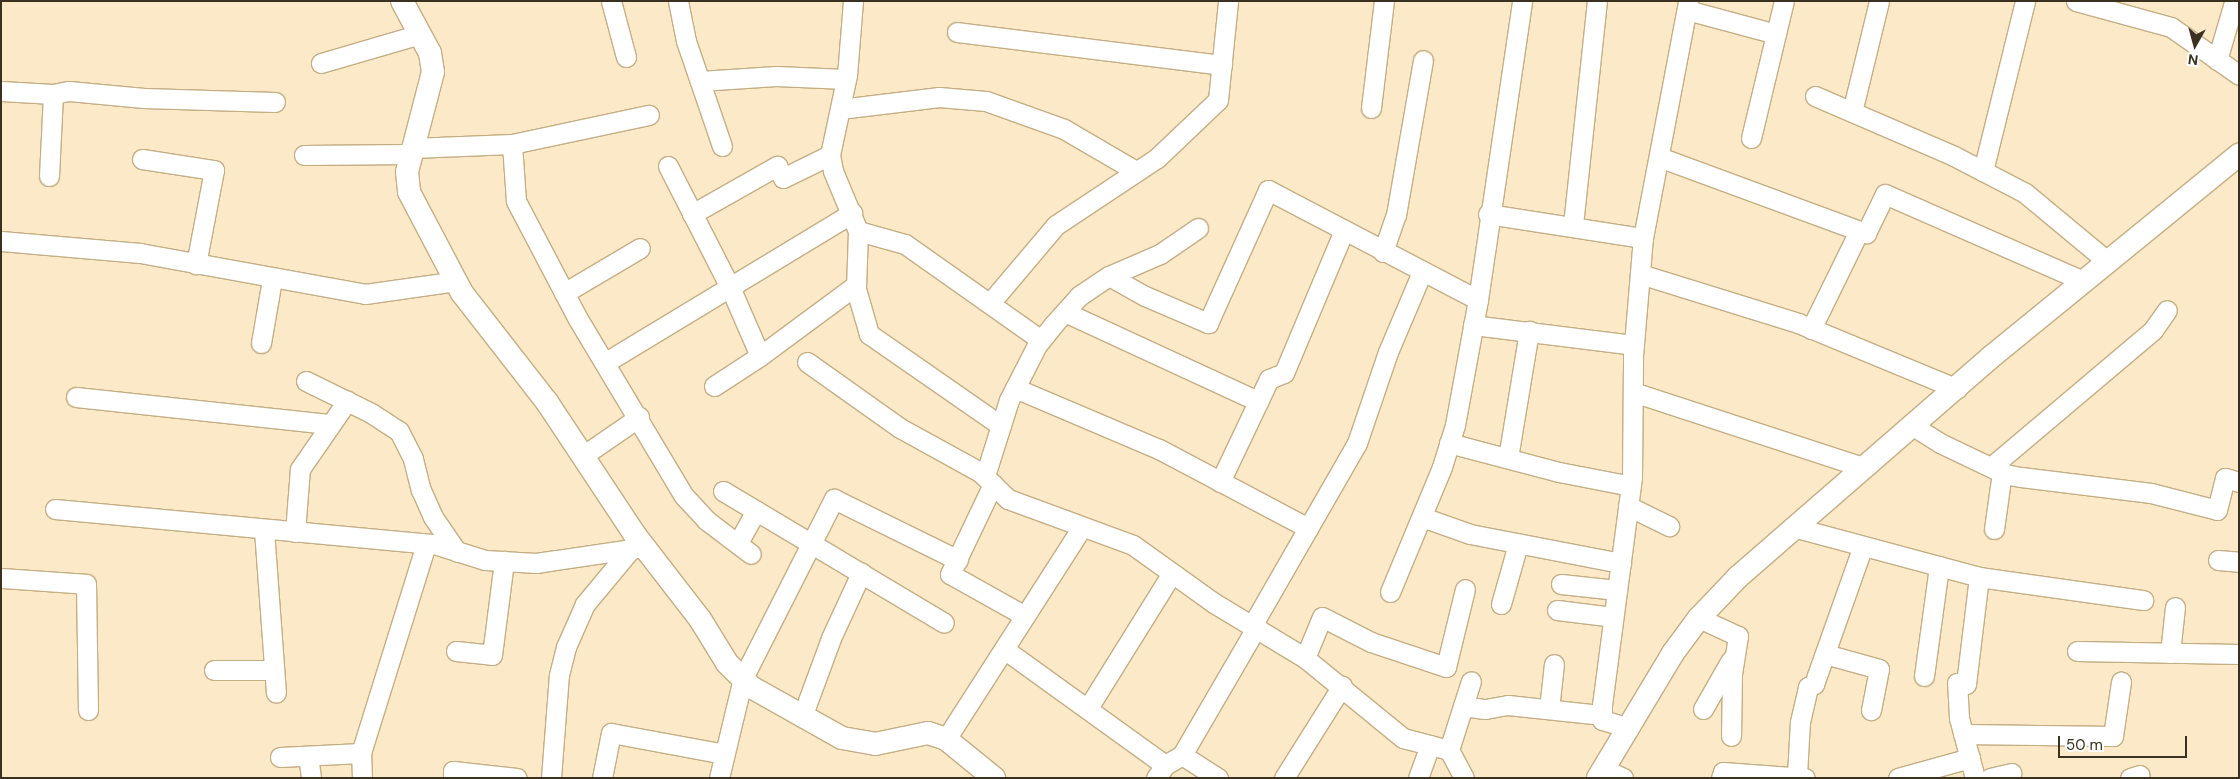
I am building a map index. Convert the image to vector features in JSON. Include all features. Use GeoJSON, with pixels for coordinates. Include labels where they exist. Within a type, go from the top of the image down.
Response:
{"type":"FeatureCollection","features":[{"type":"Feature","properties":{"kind":"street"},"geometry":{"type":"LineString","coordinates":[[402,1],[430,53],[434,72],[407,172],[409,192],[462,293],[547,402],[584,455],[637,548],[700,618],[727,663],[743,678],[802,717],[842,738],[875,744],[928,733],[946,739],[994,778]]}},
{"type":"Feature","properties":{"kind":"street"},"geometry":{"type":"LineString","coordinates":[[611,1],[626,56]]}},
{"type":"Feature","properties":{"kind":"street"},"geometry":{"type":"LineString","coordinates":[[678,1],[686,41],[722,146]]}},
{"type":"Feature","properties":{"kind":"street"},"geometry":{"type":"LineString","coordinates":[[853,1],[846,79],[830,155],[833,171],[852,213],[858,232],[856,284],[869,334],[1000,425]]}},
{"type":"Feature","properties":{"kind":"street"},"geometry":{"type":"LineString","coordinates":[[990,303],[1056,225],[1157,158],[1218,100],[1228,1]]}},
{"type":"Feature","properties":{"kind":"street"},"geometry":{"type":"LineString","coordinates":[[1371,108],[1384,1]]}},
{"type":"Feature","properties":{"kind":"street"},"geometry":{"type":"LineString","coordinates":[[1390,592],[1422,517],[1449,443],[1478,300],[1488,214],[1522,1]]}},
{"type":"Feature","properties":{"kind":"street"},"geometry":{"type":"LineString","coordinates":[[1573,225],[1597,1]]}},
{"type":"Feature","properties":{"kind":"street"},"geometry":{"type":"LineString","coordinates":[[1751,138],[1784,1]]}},
{"type":"Feature","properties":{"kind":"street"},"geometry":{"type":"LineString","coordinates":[[1852,112],[1879,1]]}},
{"type":"Feature","properties":{"kind":"street"},"geometry":{"type":"LineString","coordinates":[[1983,171],[2025,1]]}},
{"type":"Feature","properties":{"kind":"street"},"geometry":{"type":"LineString","coordinates":[[2076,1],[2171,27],[2239,75]]}},
{"type":"Feature","properties":{"kind":"street"},"geometry":{"type":"LineString","coordinates":[[1629,728],[1602,720],[1602,716],[1631,486],[1634,345],[1643,238],[1687,6],[1776,34]]}},
{"type":"Feature","properties":{"kind":"street"},"geometry":{"type":"LineString","coordinates":[[2217,60],[2233,6],[2239,9]]}},
{"type":"Feature","properties":{"kind":"street"},"geometry":{"type":"LineString","coordinates":[[957,32],[1222,65]]}},
{"type":"Feature","properties":{"kind":"street"},"geometry":{"type":"LineString","coordinates":[[321,63],[420,34]]}},
{"type":"Feature","properties":{"kind":"street"},"geometry":{"type":"LineString","coordinates":[[1383,252],[1396,215],[1424,60]]}},
{"type":"Feature","properties":{"kind":"street"},"geometry":{"type":"LineString","coordinates":[[700,81],[776,76],[846,79]]}},
{"type":"Feature","properties":{"kind":"street"},"geometry":{"type":"LineString","coordinates":[[1,91],[53,94],[69,91],[144,98],[275,102]]}},
{"type":"Feature","properties":{"kind":"street"},"geometry":{"type":"LineString","coordinates":[[49,176],[53,94]]}},
{"type":"Feature","properties":{"kind":"street"},"geometry":{"type":"LineString","coordinates":[[1815,96],[1983,171],[2025,193],[2107,261]]}},
{"type":"Feature","properties":{"kind":"street"},"geometry":{"type":"LineString","coordinates":[[840,109],[939,97],[986,101],[1064,130],[1136,171]]}},
{"type":"Feature","properties":{"kind":"street"},"geometry":{"type":"LineString","coordinates":[[304,155],[412,151],[512,144],[649,115]]}},
{"type":"Feature","properties":{"kind":"street"},"geometry":{"type":"LineString","coordinates":[[512,144],[516,202],[564,292],[684,496],[706,520],[744,548],[756,511]]}},
{"type":"Feature","properties":{"kind":"street"},"geometry":{"type":"LineString","coordinates":[[692,214],[777,166],[784,178],[830,155]]}},
{"type":"Feature","properties":{"kind":"street"},"geometry":{"type":"LineString","coordinates":[[1609,775],[1629,728],[1673,653],[1698,618],[1793,527],[1862,467],[2107,261],[2239,155]]}},
{"type":"Feature","properties":{"kind":"street"},"geometry":{"type":"LineString","coordinates":[[1659,157],[1866,233],[1885,194],[2083,281]]}},
{"type":"Feature","properties":{"kind":"street"},"geometry":{"type":"LineString","coordinates":[[142,159],[214,170],[196,264]]}},
{"type":"Feature","properties":{"kind":"street"},"geometry":{"type":"LineString","coordinates":[[668,166],[730,287],[760,356]]}},
{"type":"Feature","properties":{"kind":"street"},"geometry":{"type":"LineString","coordinates":[[1110,276],[1145,296],[1208,322],[1268,190],[1383,252],[1478,300]]}},
{"type":"Feature","properties":{"kind":"street"},"geometry":{"type":"LineString","coordinates":[[606,362],[852,213]]}},
{"type":"Feature","properties":{"kind":"street"},"geometry":{"type":"LineString","coordinates":[[1488,214],[1573,225],[1643,238]]}},
{"type":"Feature","properties":{"kind":"street"},"geometry":{"type":"LineString","coordinates":[[1025,616],[950,574],[958,560],[989,480],[1000,425],[1015,388],[1041,340],[1079,296],[1110,276],[1160,254],[1198,228]]}},
{"type":"Feature","properties":{"kind":"street"},"geometry":{"type":"LineString","coordinates":[[1220,482],[1269,378],[1284,373],[1344,230]]}},
{"type":"Feature","properties":{"kind":"street"},"geometry":{"type":"LineString","coordinates":[[1811,329],[1859,231]]}},
{"type":"Feature","properties":{"kind":"street"},"geometry":{"type":"LineString","coordinates":[[858,232],[905,244],[1041,340]]}},
{"type":"Feature","properties":{"kind":"street"},"geometry":{"type":"LineString","coordinates":[[1,241],[140,253],[272,279],[364,294],[456,281]]}},
{"type":"Feature","properties":{"kind":"street"},"geometry":{"type":"LineString","coordinates":[[564,292],[640,248]]}},
{"type":"Feature","properties":{"kind":"street"},"geometry":{"type":"LineString","coordinates":[[1004,649],[1088,708],[1161,771],[1182,755],[1357,443],[1381,370],[1422,272]]}},
{"type":"Feature","properties":{"kind":"street"},"geometry":{"type":"LineString","coordinates":[[1640,274],[1811,329],[1957,389]]}},
{"type":"Feature","properties":{"kind":"street"},"geometry":{"type":"LineString","coordinates":[[261,343],[272,279]]}},
{"type":"Feature","properties":{"kind":"street"},"geometry":{"type":"LineString","coordinates":[[714,386],[760,356],[856,284]]}},
{"type":"Feature","properties":{"kind":"street"},"geometry":{"type":"LineString","coordinates":[[1994,529],[1996,470],[2153,330],[2167,310]]}},
{"type":"Feature","properties":{"kind":"street"},"geometry":{"type":"LineString","coordinates":[[1065,312],[1258,400]]}},
{"type":"Feature","properties":{"kind":"street"},"geometry":{"type":"LineString","coordinates":[[1473,325],[1634,345]]}},
{"type":"Feature","properties":{"kind":"street"},"geometry":{"type":"LineString","coordinates":[[1508,458],[1529,331]]}},
{"type":"Feature","properties":{"kind":"street"},"geometry":{"type":"LineString","coordinates":[[807,362],[900,428],[989,480],[1008,499],[1133,545],[1214,603],[1255,625],[1305,658],[1342,686],[1403,738],[1450,750]]}},
{"type":"Feature","properties":{"kind":"street"},"geometry":{"type":"LineString","coordinates":[[306,381],[347,401],[399,431],[433,517],[457,552]]}},
{"type":"Feature","properties":{"kind":"street"},"geometry":{"type":"LineString","coordinates":[[1015,388],[1159,449],[1308,528]]}},
{"type":"Feature","properties":{"kind":"street"},"geometry":{"type":"LineString","coordinates":[[1633,392],[1862,467]]}},
{"type":"Feature","properties":{"kind":"street"},"geometry":{"type":"LineString","coordinates":[[76,397],[329,424]]}},
{"type":"Feature","properties":{"kind":"street"},"geometry":{"type":"LineString","coordinates":[[295,532],[300,469],[329,424],[347,401]]}},
{"type":"Feature","properties":{"kind":"street"},"geometry":{"type":"LineString","coordinates":[[584,455],[639,417]]}},
{"type":"Feature","properties":{"kind":"street"},"geometry":{"type":"LineString","coordinates":[[1913,426],[1996,470],[2151,493],[2217,510],[2224,478],[2239,482]]}},
{"type":"Feature","properties":{"kind":"street"},"geometry":{"type":"LineString","coordinates":[[1449,443],[1631,486]]}},
{"type":"Feature","properties":{"kind":"street"},"geometry":{"type":"LineString","coordinates":[[723,491],[944,623]]}},
{"type":"Feature","properties":{"kind":"street"},"geometry":{"type":"LineString","coordinates":[[719,778],[743,678],[834,499],[958,560]]}},
{"type":"Feature","properties":{"kind":"street"},"geometry":{"type":"LineString","coordinates":[[1628,506],[1669,526]]}},
{"type":"Feature","properties":{"kind":"street"},"geometry":{"type":"LineString","coordinates":[[55,509],[426,544],[485,560],[536,563],[637,548]]}},
{"type":"Feature","properties":{"kind":"street"},"geometry":{"type":"LineString","coordinates":[[1422,517],[1470,534],[1620,562]]}},
{"type":"Feature","properties":{"kind":"street"},"geometry":{"type":"LineString","coordinates":[[946,739],[1082,527]]}},
{"type":"Feature","properties":{"kind":"street"},"geometry":{"type":"LineString","coordinates":[[1793,527],[1980,577],[2143,600]]}},
{"type":"Feature","properties":{"kind":"street"},"geometry":{"type":"LineString","coordinates":[[264,530],[276,693]]}},
{"type":"Feature","properties":{"kind":"street"},"geometry":{"type":"LineString","coordinates":[[362,778],[361,753],[426,544]]}},
{"type":"Feature","properties":{"kind":"street"},"geometry":{"type":"LineString","coordinates":[[1501,604],[1518,544]]}},
{"type":"Feature","properties":{"kind":"street"},"geometry":{"type":"LineString","coordinates":[[1721,778],[1722,772],[1801,777],[1800,722],[1808,687],[1814,684],[1863,546]]}},
{"type":"Feature","properties":{"kind":"street"},"geometry":{"type":"LineString","coordinates":[[551,778],[559,675],[566,647],[584,604],[637,548]]}},
{"type":"Feature","properties":{"kind":"street"},"geometry":{"type":"LineString","coordinates":[[2218,560],[2239,562]]}},
{"type":"Feature","properties":{"kind":"street"},"geometry":{"type":"LineString","coordinates":[[456,651],[492,655],[504,561]]}},
{"type":"Feature","properties":{"kind":"street"},"geometry":{"type":"LineString","coordinates":[[1924,676],[1939,566]]}},
{"type":"Feature","properties":{"kind":"street"},"geometry":{"type":"LineString","coordinates":[[802,717],[831,638],[861,573]]}},
{"type":"Feature","properties":{"kind":"street"},"geometry":{"type":"LineString","coordinates":[[1088,708],[1172,573]]}},
{"type":"Feature","properties":{"kind":"street"},"geometry":{"type":"LineString","coordinates":[[1975,778],[1963,734],[1957,683],[1966,684],[1980,577]]}},
{"type":"Feature","properties":{"kind":"street"},"geometry":{"type":"LineString","coordinates":[[1,578],[86,584],[88,710]]}},
{"type":"Feature","properties":{"kind":"street"},"geometry":{"type":"LineString","coordinates":[[1561,584],[1617,590]]}},
{"type":"Feature","properties":{"kind":"street"},"geometry":{"type":"LineString","coordinates":[[1305,658],[1322,617],[1371,642],[1446,667],[1465,589]]}},
{"type":"Feature","properties":{"kind":"street"},"geometry":{"type":"LineString","coordinates":[[2170,653],[2175,607]]}},
{"type":"Feature","properties":{"kind":"street"},"geometry":{"type":"LineString","coordinates":[[1557,610],[1613,617]]}},
{"type":"Feature","properties":{"kind":"street"},"geometry":{"type":"LineString","coordinates":[[1698,618],[1738,636],[1735,655],[1731,736]]}},
{"type":"Feature","properties":{"kind":"street"},"geometry":{"type":"LineString","coordinates":[[2077,651],[2239,654]]}},
{"type":"Feature","properties":{"kind":"street"},"geometry":{"type":"LineString","coordinates":[[1825,654],[1879,669],[1871,710]]}},
{"type":"Feature","properties":{"kind":"street"},"geometry":{"type":"LineString","coordinates":[[1703,709],[1735,655]]}},
{"type":"Feature","properties":{"kind":"street"},"geometry":{"type":"LineString","coordinates":[[1549,709],[1554,664]]}},
{"type":"Feature","properties":{"kind":"street"},"geometry":{"type":"LineString","coordinates":[[214,670],[274,670]]}},
{"type":"Feature","properties":{"kind":"street"},"geometry":{"type":"LineString","coordinates":[[1464,778],[1450,750],[1471,681]]}},
{"type":"Feature","properties":{"kind":"street"},"geometry":{"type":"LineString","coordinates":[[1963,734],[2113,736],[2121,682]]}},
{"type":"Feature","properties":{"kind":"street"},"geometry":{"type":"LineString","coordinates":[[1284,778],[1342,686]]}},
{"type":"Feature","properties":{"kind":"street"},"geometry":{"type":"LineString","coordinates":[[1463,706],[1485,709],[1508,705],[1602,716]]}},
{"type":"Feature","properties":{"kind":"street"},"geometry":{"type":"LineString","coordinates":[[602,778],[611,733],[724,754]]}},
{"type":"Feature","properties":{"kind":"street"},"geometry":{"type":"LineString","coordinates":[[1418,778],[1430,745]]}},
{"type":"Feature","properties":{"kind":"street"},"geometry":{"type":"LineString","coordinates":[[280,758],[361,753]]}},
{"type":"Feature","properties":{"kind":"street"},"geometry":{"type":"LineString","coordinates":[[1182,755],[1218,778]]}},
{"type":"Feature","properties":{"kind":"street"},"geometry":{"type":"LineString","coordinates":[[308,756],[312,778]]}},
{"type":"Feature","properties":{"kind":"street"},"geometry":{"type":"LineString","coordinates":[[1898,778],[1970,758]]}},
{"type":"Feature","properties":{"kind":"street"},"geometry":{"type":"LineString","coordinates":[[453,778],[453,771],[517,778]]}},
{"type":"Feature","properties":{"kind":"street"},"geometry":{"type":"LineString","coordinates":[[1990,778],[2011,773]]}}]}
